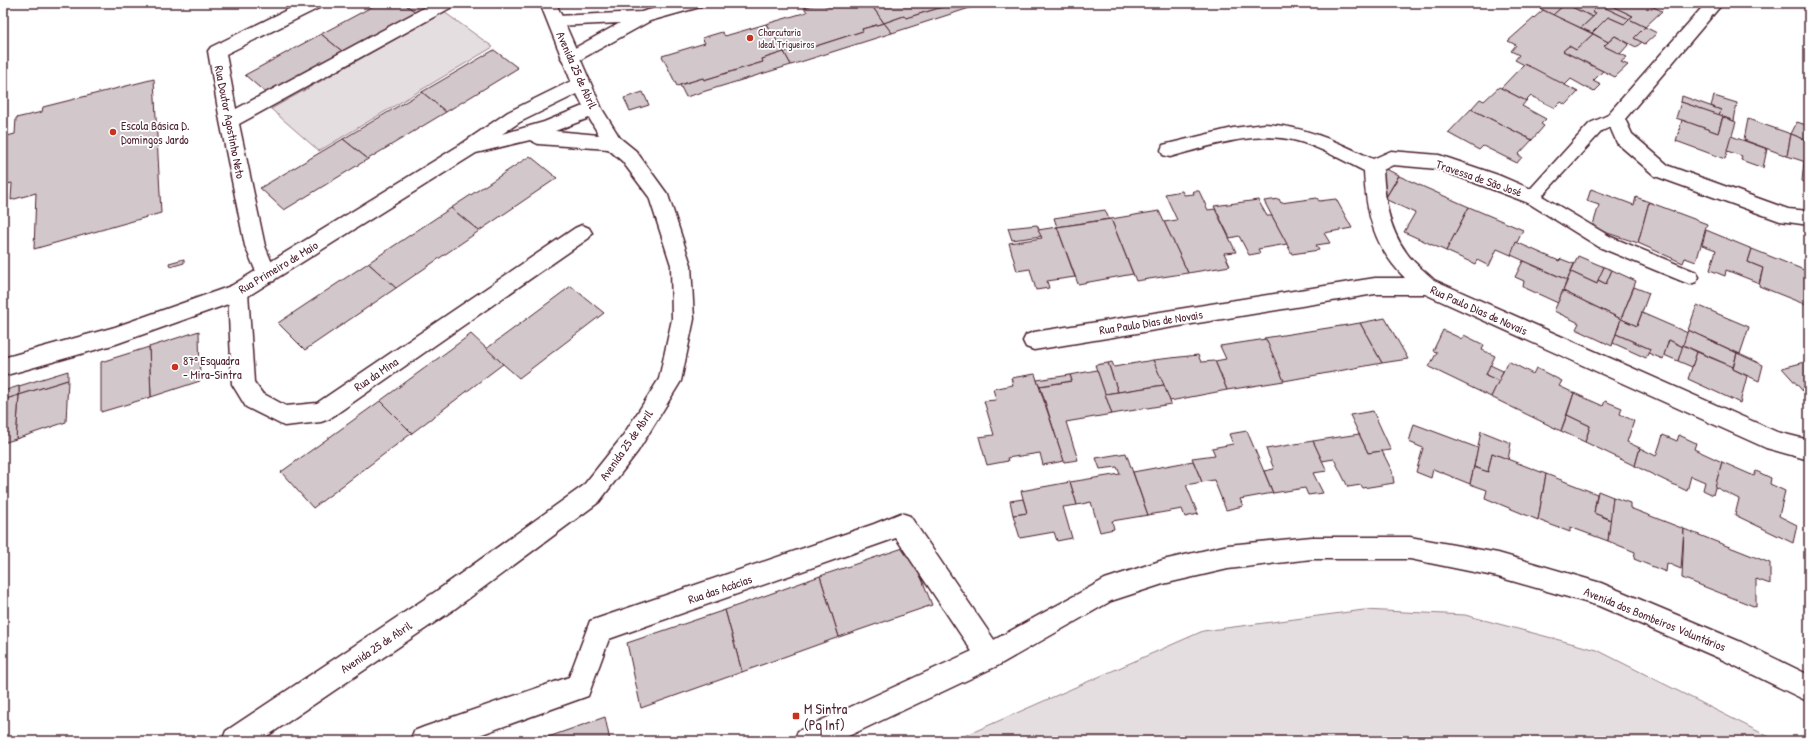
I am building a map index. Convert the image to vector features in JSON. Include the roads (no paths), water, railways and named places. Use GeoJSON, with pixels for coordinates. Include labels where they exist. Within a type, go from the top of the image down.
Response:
{"type":"FeatureCollection","features":[{"type":"Feature","properties":{"kind":"street","name":"Rua Doutor Agostinho Neto"},"geometry":{"type":"LineString","coordinates":[[267,275],[255,246],[229,121],[217,51],[315,3]]}},
{"type":"Feature","properties":{"kind":"street"},"geometry":{"type":"LineString","coordinates":[[229,121],[446,3]]}},
{"type":"Feature","properties":{"kind":"street","name":"Avenida 25 de Abril"},"geometry":{"type":"LineString","coordinates":[[236,741],[444,601],[591,494],[634,438],[670,381],[683,319],[681,265],[658,195],[629,156],[613,143],[593,109],[581,84],[548,3]]}},
{"type":"Feature","properties":{"kind":"street"},"geometry":{"type":"LineString","coordinates":[[556,21],[644,17],[694,3]]}},
{"type":"Feature","properties":{"kind":"street"},"geometry":{"type":"LineString","coordinates":[[1715,3],[1615,118],[1624,138],[1662,171],[1787,216],[1809,218]]}},
{"type":"Feature","properties":{"kind":"street"},"geometry":{"type":"LineString","coordinates":[[570,58],[644,17]]}},
{"type":"Feature","properties":{"kind":"street","name":"Rua Primeiro de Maio"},"geometry":{"type":"LineString","coordinates":[[3,367],[116,335],[238,292],[467,150],[514,117],[581,84]]}},
{"type":"Feature","properties":{"kind":"street","name":"Rua Primeiro de Maio"},"geometry":{"type":"LineString","coordinates":[[467,150],[522,137],[559,125],[593,109]]}},
{"type":"Feature","properties":{"kind":"street"},"geometry":{"type":"LineString","coordinates":[[1170,150],[1235,134],[1278,132],[1297,134],[1373,167],[1374,201],[1384,230],[1399,259],[1427,286]]}},
{"type":"Feature","properties":{"kind":"street"},"geometry":{"type":"LineString","coordinates":[[522,137],[550,136],[613,143]]}},
{"type":"Feature","properties":{"kind":"street","name":"Travessa de São José"},"geometry":{"type":"LineString","coordinates":[[1373,167],[1391,158],[1439,162],[1491,180],[1531,197]]}},
{"type":"Feature","properties":{"kind":"street","name":"Rua da Mina"},"geometry":{"type":"LineString","coordinates":[[238,292],[243,384],[254,400],[284,416],[321,412],[582,233]]}},
{"type":"Feature","properties":{"kind":"street","name":"Rua Paulo Dias de Novais"},"geometry":{"type":"LineString","coordinates":[[1034,341],[1375,286],[1427,286],[1774,441],[1809,450]]}},
{"type":"Feature","properties":{"kind":"street","name":"Rua das Acácias"},"geometry":{"type":"LineString","coordinates":[[424,741],[579,686],[599,630],[879,534],[901,524],[990,656]]}},
{"type":"Feature","properties":{"kind":"street","name":"Avenida dos Bombeiros Voluntários"},"geometry":{"type":"LineString","coordinates":[[808,741],[990,656],[1105,591],[1163,572],[1228,557],[1312,548],[1410,548],[1498,565],[1601,594],[1732,651],[1809,689]]}},
{"type":"Feature","properties":{"kind":"lane","name":"Travessa de São José"},"geometry":{"type":"LineString","coordinates":[[1615,118],[1596,127],[1531,197],[1605,242],[1690,277]]}},
{"type":"Feature","properties":{"kind":"place","name":"Charcutaria Ideal Trigueiros"},"geometry":{"type":"Point","coordinates":[750,38]}},
{"type":"Feature","properties":{"kind":"place","name":"Escola Básica D. Domingos Jardo"},"geometry":{"type":"Point","coordinates":[113,132]}},
{"type":"Feature","properties":{"kind":"place","name":"87ª Esquadra - Mira-Sintra"},"geometry":{"type":"Point","coordinates":[175,367]}},
{"type":"Feature","properties":{"kind":"place","name":"M Sintra (Pq Inf)"},"geometry":{"type":"Point","coordinates":[796,716]}}]}
